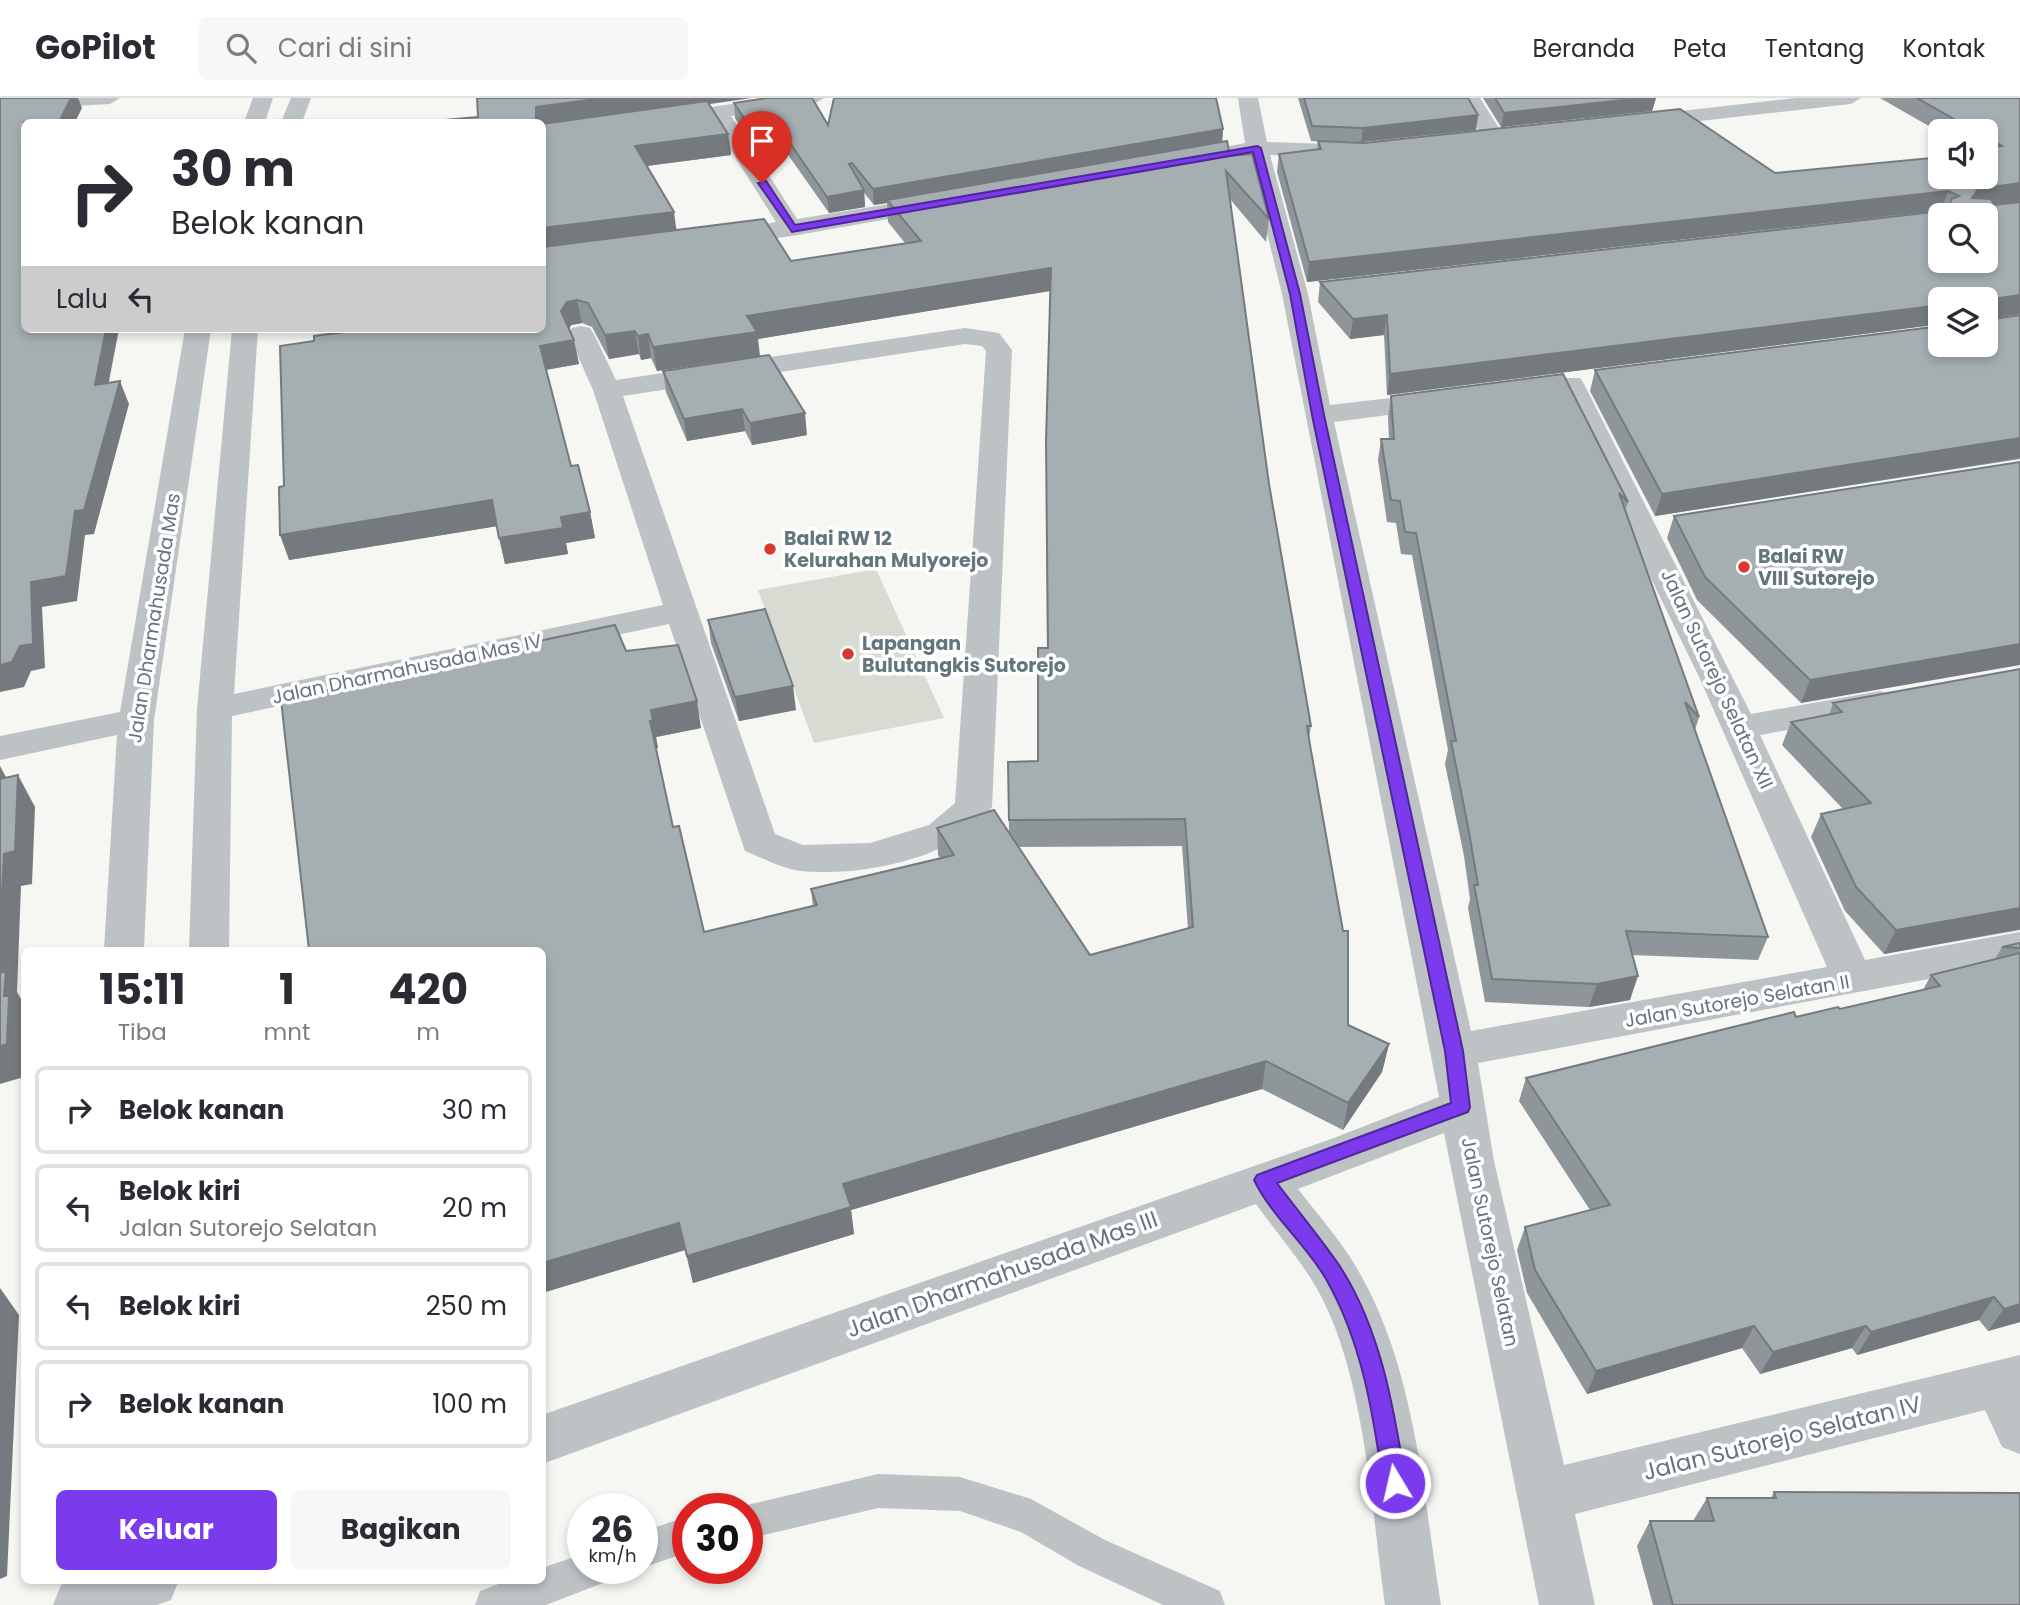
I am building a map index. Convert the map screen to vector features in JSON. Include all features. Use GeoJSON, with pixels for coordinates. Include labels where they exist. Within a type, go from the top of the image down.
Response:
{"type":"FeatureCollection","features":[{"type":"Feature","properties":{"kind":"street"},"geometry":{"type":"LineString","coordinates":[[0,104],[110,98]]}},
{"type":"Feature","properties":{"kind":"street"},"geometry":{"type":"LineString","coordinates":[[256,119],[263,98]]}},
{"type":"Feature","properties":{"kind":"street"},"geometry":{"type":"LineString","coordinates":[[293,119],[301,98]]}},
{"type":"Feature","properties":{"kind":"street"},"geometry":{"type":"LineString","coordinates":[[639,124],[814,98]]}},
{"type":"Feature","properties":{"kind":"street","name":"Jalan Sutorejo Selatan"},"geometry":{"type":"LineString","coordinates":[[1248,98],[1260,162],[1306,292],[1318,415],[1454,1051],[1461,1107],[1567,1605]]}},
{"type":"Feature","properties":{"kind":"street"},"geometry":{"type":"LineString","coordinates":[[1470,98],[1494,138]]}},
{"type":"Feature","properties":{"kind":"street"},"geometry":{"type":"LineString","coordinates":[[1618,124],[1851,98]]}},
{"type":"Feature","properties":{"kind":"street"},"geometry":{"type":"LineString","coordinates":[[718,113],[792,229]]}},
{"type":"Feature","properties":{"kind":"street"},"geometry":{"type":"LineString","coordinates":[[1468,141],[1522,135]]}},
{"type":"Feature","properties":{"kind":"street"},"geometry":{"type":"LineString","coordinates":[[1205,157],[1260,162],[1368,152]]}},
{"type":"Feature","properties":{"kind":"street"},"geometry":{"type":"LineString","coordinates":[[695,241],[792,229],[957,200]]}},
{"type":"Feature","properties":{"kind":"street","name":"Jalan Dharmahusada Mas"},"geometry":{"type":"LineString","coordinates":[[124,947],[136,720],[197,333]]}},
{"type":"Feature","properties":{"kind":"street"},"geometry":{"type":"LineString","coordinates":[[209,947],[215,709],[245,333]]}},
{"type":"Feature","properties":{"kind":"street"},"geometry":{"type":"LineString","coordinates":[[581,334],[607,390],[759,842],[800,858],[871,856],[942,834],[973,807],[999,350],[989,339],[965,337],[607,390]]}},
{"type":"Feature","properties":{"kind":"street","name":"Jalan Sutorejo Selatan XII"},"geometry":{"type":"LineString","coordinates":[[1570,384],[1661,527],[1742,727],[1853,980]]}},
{"type":"Feature","properties":{"kind":"street"},"geometry":{"type":"LineString","coordinates":[[1318,415],[1474,396]]}},
{"type":"Feature","properties":{"kind":"street","name":"Jalan Dharmahusada Mas IV"},"geometry":{"type":"LineString","coordinates":[[215,709],[682,611]]}},
{"type":"Feature","properties":{"kind":"street"},"geometry":{"type":"LineString","coordinates":[[1742,727],[1914,696]]}},
{"type":"Feature","properties":{"kind":"street"},"geometry":{"type":"LineString","coordinates":[[0,748],[136,720]]}},
{"type":"Feature","properties":{"kind":"street","name":"Jalan Sutorejo Selatan II"},"geometry":{"type":"LineString","coordinates":[[1454,1051],[1853,980],[2020,947]]}},
{"type":"Feature","properties":{"kind":"street","name":"Jalan Dharmahusada Mas III"},"geometry":{"type":"LineString","coordinates":[[546,1439],[1461,1107]]}},
{"type":"Feature","properties":{"kind":"street"},"geometry":{"type":"LineString","coordinates":[[1264,1180],[1333,1272],[1361,1330],[1383,1410],[1413,1605]]}},
{"type":"Feature","properties":{"kind":"street"},"geometry":{"type":"LineString","coordinates":[[2009,1381],[2020,1430]]}},
{"type":"Feature","properties":{"kind":"street","name":"Jalan Sutorejo Selatan IV"},"geometry":{"type":"LineString","coordinates":[[1544,1496],[2009,1381]]}},
{"type":"Feature","properties":{"kind":"street"},"geometry":{"type":"LineString","coordinates":[[83,1584],[81,1605],[140,1584]]}},
{"type":"Feature","properties":{"kind":"lane"},"geometry":{"type":"LineString","coordinates":[[763,1517],[878,1491],[960,1494],[1031,1517],[1092,1553],[1206,1605]]}},
{"type":"Feature","properties":{"kind":"lane"},"geometry":{"type":"LineString","coordinates":[[494,1605],[567,1578]]}},
{"type":"Feature","properties":{"kind":"shaded area","name":"Lapangan Bulutangkis Sutorejo"},"geometry":{"type":"Polygon","coordinates":[[[876,569],[944,718],[814,743],[758,590],[876,569]]]}},
{"type":"Feature","properties":{"kind":"building"},"geometry":{"type":"Polygon","coordinates":[[[0,98],[71,98],[60,119],[21,119],[21,333],[105,333],[95,385],[120,381],[84,510],[75,511],[66,576],[31,582],[33,644],[20,646],[12,662],[0,665],[0,98]]]}},
{"type":"Feature","properties":{"kind":"building"},"geometry":{"type":"Polygon","coordinates":[[[477,98],[604,98],[536,107],[536,119],[455,119],[478,117],[477,98]]]}},
{"type":"Feature","properties":{"kind":"building"},"geometry":{"type":"Polygon","coordinates":[[[767,98],[812,98],[828,125],[834,98],[1216,98],[1223,129],[873,189],[852,163],[849,164],[864,190],[827,197],[783,133],[756,136],[734,103],[767,98]]]}},
{"type":"Feature","properties":{"kind":"building"},"geometry":{"type":"Polygon","coordinates":[[[1304,98],[1468,98],[1478,115],[1363,128],[1312,126],[1304,98]]]}},
{"type":"Feature","properties":{"kind":"building"},"geometry":{"type":"Polygon","coordinates":[[[1495,98],[1642,98],[1504,113],[1495,98]]]}},
{"type":"Feature","properties":{"kind":"building"},"geometry":{"type":"Polygon","coordinates":[[[1917,98],[2020,98],[2020,183],[1998,186],[1998,146],[2002,146],[1998,144],[1998,119],[1954,119],[1917,98]]]}},
{"type":"Feature","properties":{"kind":"building"},"geometry":{"type":"Polygon","coordinates":[[[707,101],[728,134],[635,146],[674,212],[546,228],[546,123],[707,101]]]}},
{"type":"Feature","properties":{"kind":"building"},"geometry":{"type":"Polygon","coordinates":[[[1680,109],[1775,173],[1928,158],[1928,189],[1978,189],[1972,198],[1991,199],[1993,203],[1951,203],[1951,199],[1959,196],[1948,191],[1309,262],[1279,154],[1321,149],[1318,141],[1364,143],[1680,109]]]}},
{"type":"Feature","properties":{"kind":"building"},"geometry":{"type":"Polygon","coordinates":[[[1227,141],[1230,156],[1252,154],[1269,219],[1226,171],[1269,484],[1311,726],[1307,726],[1310,745],[1343,931],[1348,931],[1348,1025],[1389,1044],[1348,1103],[1266,1061],[843,1184],[851,1207],[687,1256],[679,1223],[546,1262],[546,947],[309,947],[281,700],[507,652],[506,648],[615,625],[626,651],[678,645],[697,701],[651,710],[653,721],[650,721],[673,827],[679,826],[704,932],[817,905],[811,889],[954,855],[937,828],[994,810],[1090,955],[1193,927],[1185,819],[1009,820],[1008,762],[1038,761],[1038,648],[1048,648],[1046,441],[1051,268],[747,316],[757,332],[653,347],[648,334],[638,336],[635,331],[605,335],[588,303],[577,300],[567,302],[561,311],[574,340],[540,346],[571,466],[578,465],[590,512],[561,517],[563,528],[499,538],[492,500],[280,535],[279,487],[284,486],[280,346],[314,341],[314,336],[337,333],[546,333],[546,246],[764,219],[791,261],[921,241],[887,200],[1227,141]]]}},
{"type":"Feature","properties":{"kind":"building"},"geometry":{"type":"Polygon","coordinates":[[[2020,202],[2020,295],[1998,298],[1998,287],[1928,287],[1928,307],[1390,374],[1387,315],[1353,319],[1320,282],[1928,213],[1928,273],[1998,273],[1998,205],[2020,202]]]}},
{"type":"Feature","properties":{"kind":"building"},"geometry":{"type":"Polygon","coordinates":[[[2020,315],[2020,438],[1662,494],[1595,370],[1928,328],[1928,357],[1998,357],[1998,318],[2020,315]]]}},
{"type":"Feature","properties":{"kind":"building"},"geometry":{"type":"Polygon","coordinates":[[[769,355],[805,413],[750,423],[742,409],[684,419],[663,371],[769,355]]]}},
{"type":"Feature","properties":{"kind":"building"},"geometry":{"type":"Polygon","coordinates":[[[1563,374],[1628,502],[1619,493],[1699,717],[1685,702],[1768,937],[1626,931],[1638,976],[1597,984],[1492,979],[1474,885],[1478,885],[1469,832],[1451,741],[1456,741],[1416,533],[1405,532],[1400,501],[1391,500],[1381,439],[1394,439],[1391,396],[1563,374]]]}},
{"type":"Feature","properties":{"kind":"building"},"geometry":{"type":"Polygon","coordinates":[[[2020,462],[2020,644],[1810,680],[1705,577],[1674,516],[2020,462]]]}},
{"type":"Feature","properties":{"kind":"building"},"geometry":{"type":"Polygon","coordinates":[[[765,609],[793,686],[735,697],[708,620],[765,609]]]}},
{"type":"Feature","properties":{"kind":"building"},"geometry":{"type":"Polygon","coordinates":[[[2020,669],[2020,908],[1896,930],[1856,887],[1821,814],[1871,803],[1791,722],[1842,712],[1833,703],[2020,669]]]}},
{"type":"Feature","properties":{"kind":"building"},"geometry":{"type":"Polygon","coordinates":[[[18,775],[15,851],[4,854],[0,928],[0,779],[18,775]]]}},
{"type":"Feature","properties":{"kind":"building"},"geometry":{"type":"Polygon","coordinates":[[[2020,943],[2020,948],[2002,947],[2020,943]]]}},
{"type":"Feature","properties":{"kind":"building"},"geometry":{"type":"Polygon","coordinates":[[[2020,953],[2020,1304],[2004,1309],[1994,1297],[1871,1332],[1866,1326],[1773,1352],[1754,1326],[1596,1371],[1535,1270],[1525,1227],[1610,1205],[1526,1078],[1794,1012],[1796,1017],[1940,986],[1931,975],[2020,953]]]}},
{"type":"Feature","properties":{"kind":"building"},"geometry":{"type":"Polygon","coordinates":[[[6,971],[4,996],[9,996],[7,1044],[0,1046],[0,973],[6,971]]]}},
{"type":"Feature","properties":{"kind":"building"},"geometry":{"type":"Polygon","coordinates":[[[1774,1492],[2020,1493],[2020,1605],[1673,1605],[1650,1521],[1714,1521],[1707,1498],[1776,1498],[1774,1492]]]}},
{"type":"Feature","properties":{"kind":"place","name":"Balai RW 12 Kelurahan Mulyorejo"},"geometry":{"type":"Point","coordinates":[770,549]}},
{"type":"Feature","properties":{"kind":"place","name":"Balai RW VIII Sutorejo"},"geometry":{"type":"Point","coordinates":[1744,567]}},
{"type":"Feature","properties":{"kind":"place","name":"Lapangan Bulutangkis Sutorejo"},"geometry":{"type":"Point","coordinates":[848,654]}},
{"type":"Feature","properties":{"kind":"route"},"geometry":{"type":"LineString","coordinates":[[762,183],[792,229],[1257,148],[1295,294],[1318,415],[1454,1051],[1461,1107],[1264,1180],[1333,1272],[1361,1330],[1383,1410],[1395,1483]]}}]}
